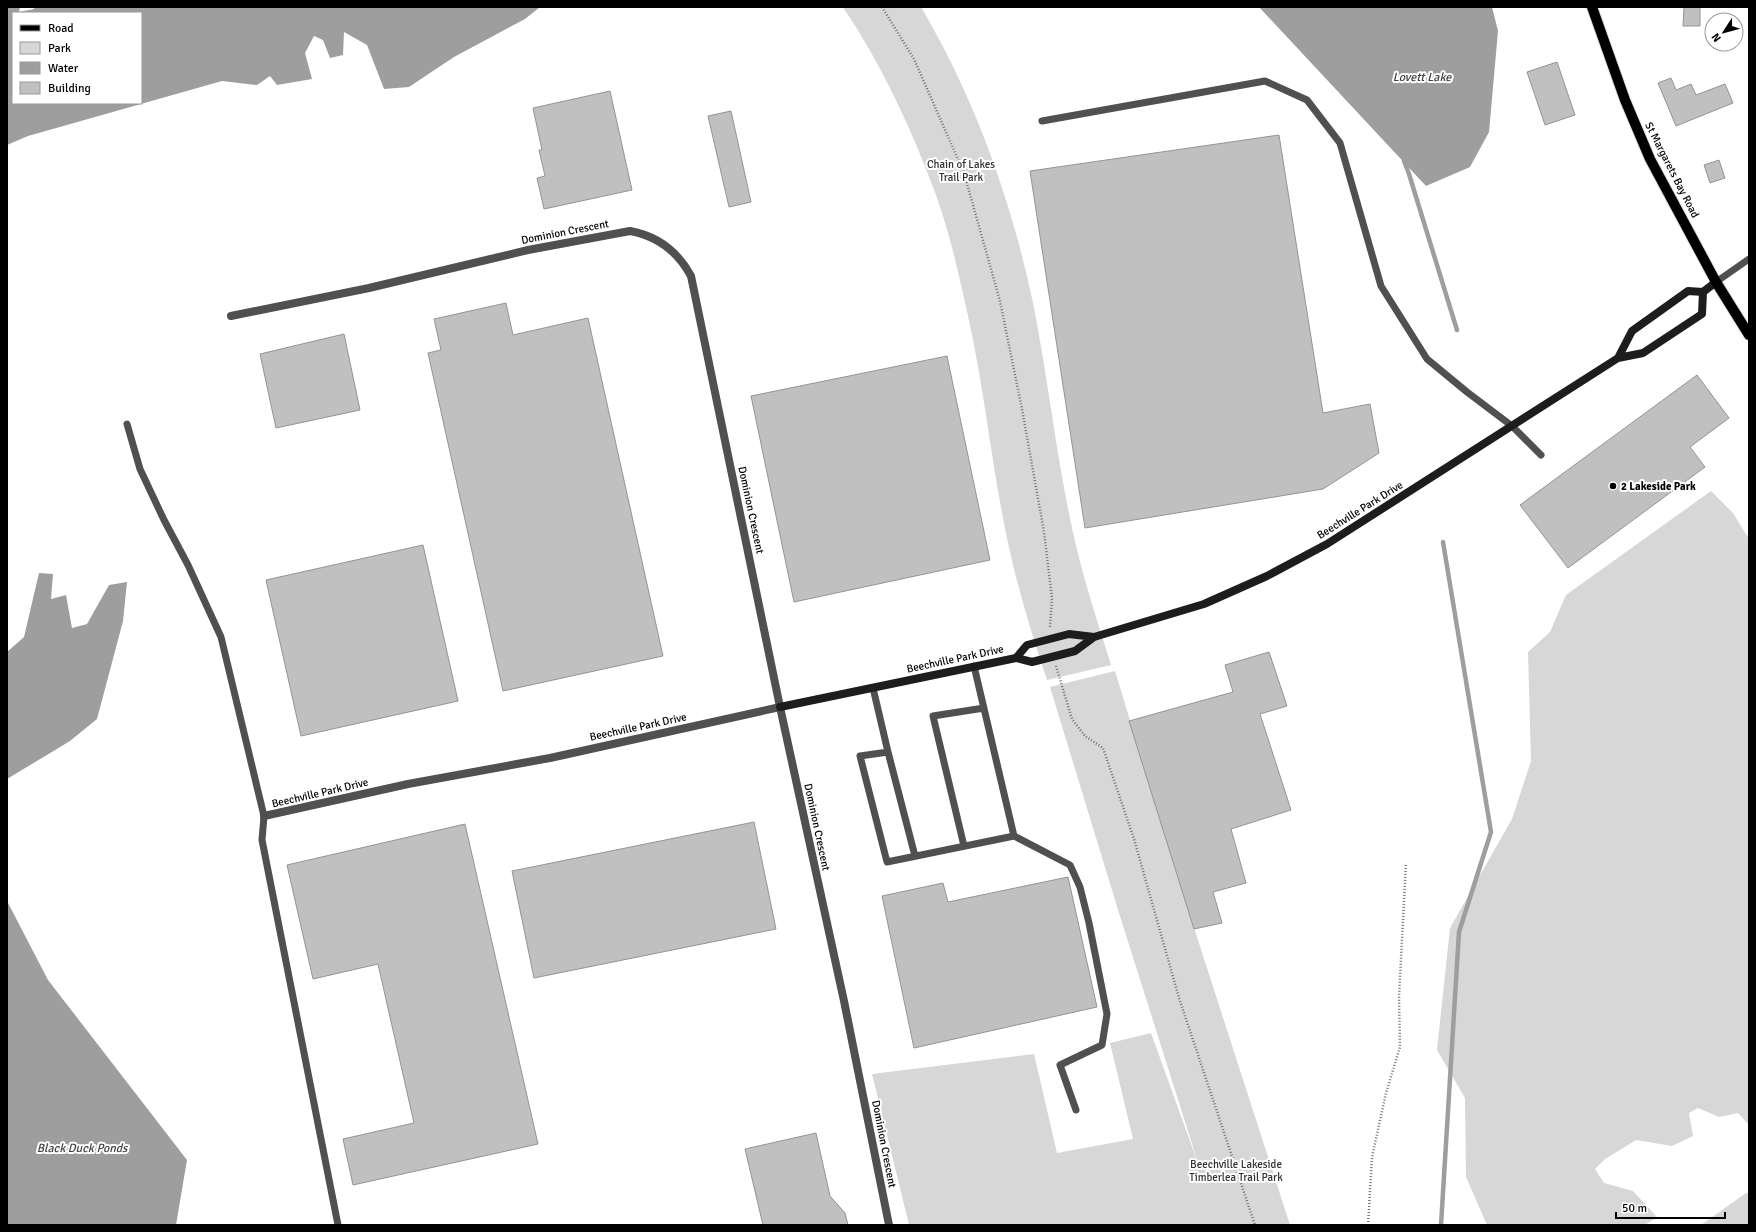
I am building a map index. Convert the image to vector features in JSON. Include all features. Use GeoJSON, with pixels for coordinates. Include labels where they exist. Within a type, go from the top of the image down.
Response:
{"type":"FeatureCollection","features":[{"type":"Feature","properties":{"kind":"main road","name":"St Margarets Bay Road"},"geometry":{"type":"LineString","coordinates":[[1592,7],[1622,93],[1650,158],[1716,282],[1749,335]]}},
{"type":"Feature","properties":{"kind":"street","name":"Dominion Crescent"},"geometry":{"type":"LineString","coordinates":[[231,316],[369,288],[528,250],[630,231],[646,235],[664,245],[680,259],[691,276],[780,707],[842,993],[889,1225]]}},
{"type":"Feature","properties":{"kind":"street"},"geometry":{"type":"LineString","coordinates":[[1703,292],[1716,282]]}},
{"type":"Feature","properties":{"kind":"street","name":"Beechville Park Drive"},"geometry":{"type":"LineString","coordinates":[[264,816],[408,784],[550,758],[974,666],[1016,658],[1032,662],[1075,651],[1094,637],[1204,604],[1267,576],[1328,544],[1618,358],[1643,353],[1702,314],[1703,292],[1688,291],[1632,331],[1618,358]]}},
{"type":"Feature","properties":{"kind":"street","name":"Beechville Park Drive"},"geometry":{"type":"LineString","coordinates":[[1016,658],[1027,645],[1069,634],[1094,637]]}},
{"type":"Feature","properties":{"kind":"lane"},"geometry":{"type":"LineString","coordinates":[[1042,121],[1265,81],[1307,100],[1340,143],[1381,286],[1427,359],[1512,426],[1540,454]]}},
{"type":"Feature","properties":{"kind":"lane"},"geometry":{"type":"LineString","coordinates":[[1716,282],[1749,259]]}},
{"type":"Feature","properties":{"kind":"lane"},"geometry":{"type":"LineString","coordinates":[[127,424],[143,475],[221,637],[264,816],[262,840],[273,901],[338,1225]]}},
{"type":"Feature","properties":{"kind":"lane"},"geometry":{"type":"LineString","coordinates":[[974,666],[1014,836]]}},
{"type":"Feature","properties":{"kind":"lane"},"geometry":{"type":"LineString","coordinates":[[874,688],[888,752],[915,856]]}},
{"type":"Feature","properties":{"kind":"lane"},"geometry":{"type":"LineString","coordinates":[[964,846],[934,716],[984,708]]}},
{"type":"Feature","properties":{"kind":"lane"},"geometry":{"type":"LineString","coordinates":[[888,752],[860,756],[887,862],[1014,836],[1070,865],[1080,887],[1089,923],[1107,1014],[1102,1045],[1060,1065],[1076,1110]]}},
{"type":"Feature","properties":{"kind":"path"},"geometry":{"type":"LineString","coordinates":[[882,7],[914,59],[964,173],[1000,301],[1022,409],[1044,532],[1052,598],[1050,639]]}},
{"type":"Feature","properties":{"kind":"path"},"geometry":{"type":"LineString","coordinates":[[1054,657],[1072,719],[1085,736],[1103,748],[1134,839],[1179,998],[1255,1225]]}},
{"type":"Feature","properties":{"kind":"path"},"geometry":{"type":"LineString","coordinates":[[1368,1225],[1372,1157],[1386,1093],[1400,1047],[1398,997],[1406,863]]}},
{"type":"Feature","properties":{"kind":"green space","name":"Chain of Lakes Trail Park"},"geometry":{"type":"Polygon","coordinates":[[[843,7],[921,7],[958,77],[989,150],[1014,226],[1024,264],[1033,303],[1061,472],[1072,528],[1085,580],[1111,665],[1047,680],[1024,607],[1010,552],[996,479],[974,343],[958,270],[946,225],[917,146],[895,98],[871,52],[843,7]]]}},
{"type":"Feature","properties":{"kind":"green space"},"geometry":{"type":"Polygon","coordinates":[[[1711,491],[1733,513],[1749,539],[1749,1125],[1738,1113],[1719,1117],[1698,1108],[1689,1113],[1693,1136],[1672,1146],[1636,1140],[1605,1159],[1595,1169],[1604,1183],[1633,1191],[1657,1217],[1645,1225],[1487,1225],[1466,1177],[1465,1098],[1437,1050],[1450,928],[1512,819],[1531,761],[1528,652],[1550,632],[1566,595],[1711,491]]]}},
{"type":"Feature","properties":{"kind":"green space","name":"Beechville Lakeside Timberlea Trail Park"},"geometry":{"type":"Polygon","coordinates":[[[1115,671],[1176,872],[1290,1225],[909,1225],[872,1074],[1034,1054],[1057,1153],[1133,1139],[1110,1043],[1151,1033],[1199,1166],[1119,913],[1050,687],[1115,671]]]}},
{"type":"Feature","properties":{"kind":"green space"},"geometry":{"type":"Polygon","coordinates":[[[1746,1193],[1749,1193],[1749,1225],[1701,1225],[1746,1193]]]}},
{"type":"Feature","properties":{"kind":"water"},"geometry":{"type":"Polygon","coordinates":[[[7,7],[20,7],[19,12],[12,12],[12,104],[141,104],[28,136],[7,145],[7,7]]]}},
{"type":"Feature","properties":{"kind":"water"},"geometry":{"type":"Polygon","coordinates":[[[34,7],[540,7],[525,19],[454,57],[409,87],[384,89],[367,45],[344,32],[343,55],[330,58],[323,40],[314,36],[305,53],[312,79],[277,85],[270,76],[257,85],[222,81],[142,104],[142,12],[19,12],[34,9],[34,7]]]}},
{"type":"Feature","properties":{"kind":"water","name":"Lovett Lake"},"geometry":{"type":"Polygon","coordinates":[[[1259,7],[1492,7],[1498,31],[1489,132],[1470,167],[1426,186],[1259,7]]]}},
{"type":"Feature","properties":{"kind":"water"},"geometry":{"type":"Polygon","coordinates":[[[39,573],[53,574],[51,599],[66,595],[72,628],[87,624],[109,585],[127,582],[123,621],[97,719],[70,741],[7,779],[7,652],[24,637],[39,573]]]}},
{"type":"Feature","properties":{"kind":"water","name":"Black Duck Ponds"},"geometry":{"type":"Polygon","coordinates":[[[7,901],[48,980],[187,1160],[176,1225],[7,1225],[7,901]]]}},
{"type":"Feature","properties":{"kind":"building"},"geometry":{"type":"Polygon","coordinates":[[[1684,7],[1700,7],[1700,26],[1683,26],[1684,7]]]}},
{"type":"Feature","properties":{"kind":"building"},"geometry":{"type":"Polygon","coordinates":[[[1557,62],[1575,115],[1545,125],[1527,72],[1557,62]]]}},
{"type":"Feature","properties":{"kind":"building"},"geometry":{"type":"Polygon","coordinates":[[[1671,78],[1676,90],[1691,84],[1696,95],[1725,84],[1733,103],[1676,126],[1658,83],[1671,78]]]}},
{"type":"Feature","properties":{"kind":"building"},"geometry":{"type":"Polygon","coordinates":[[[610,91],[632,190],[544,209],[537,178],[545,176],[539,150],[542,150],[533,108],[610,91]]]}},
{"type":"Feature","properties":{"kind":"building"},"geometry":{"type":"Polygon","coordinates":[[[731,111],[751,202],[729,207],[708,116],[731,111]]]}},
{"type":"Feature","properties":{"kind":"building"},"geometry":{"type":"Polygon","coordinates":[[[1279,135],[1323,413],[1370,404],[1379,453],[1323,489],[1085,528],[1030,171],[1279,135]]]}},
{"type":"Feature","properties":{"kind":"building"},"geometry":{"type":"Polygon","coordinates":[[[1719,160],[1725,178],[1710,183],[1704,165],[1719,160]]]}},
{"type":"Feature","properties":{"kind":"building"},"geometry":{"type":"Polygon","coordinates":[[[506,303],[513,335],[588,318],[663,656],[503,691],[428,353],[441,350],[434,319],[506,303]]]}},
{"type":"Feature","properties":{"kind":"building"},"geometry":{"type":"Polygon","coordinates":[[[344,334],[360,410],[276,428],[260,354],[344,334]]]}},
{"type":"Feature","properties":{"kind":"building"},"geometry":{"type":"Polygon","coordinates":[[[947,356],[990,560],[794,602],[751,396],[947,356]]]}},
{"type":"Feature","properties":{"kind":"building","name":"2 Lakeside Park"},"geometry":{"type":"Polygon","coordinates":[[[1697,375],[1729,418],[1690,447],[1705,467],[1568,568],[1520,505],[1697,375]]]}},
{"type":"Feature","properties":{"kind":"building"},"geometry":{"type":"Polygon","coordinates":[[[423,545],[458,701],[301,736],[266,580],[423,545]]]}},
{"type":"Feature","properties":{"kind":"building"},"geometry":{"type":"Polygon","coordinates":[[[1269,652],[1287,706],[1260,714],[1291,810],[1231,829],[1246,883],[1213,892],[1222,923],[1194,929],[1129,721],[1233,692],[1225,665],[1269,652]]]}},
{"type":"Feature","properties":{"kind":"building"},"geometry":{"type":"Polygon","coordinates":[[[754,822],[776,929],[534,978],[512,871],[754,822]]]}},
{"type":"Feature","properties":{"kind":"building"},"geometry":{"type":"Polygon","coordinates":[[[465,824],[538,1144],[353,1185],[343,1139],[414,1123],[378,964],[313,979],[287,865],[465,824]]]}},
{"type":"Feature","properties":{"kind":"building"},"geometry":{"type":"Polygon","coordinates":[[[1068,877],[1097,1007],[914,1048],[882,896],[943,883],[948,902],[1068,877]]]}},
{"type":"Feature","properties":{"kind":"building"},"geometry":{"type":"Polygon","coordinates":[[[816,1133],[830,1196],[845,1213],[848,1225],[763,1225],[745,1149],[816,1133]]]}},
{"type":"Feature","properties":{"kind":"waterway"},"geometry":{"type":"LineString","coordinates":[[1404,161],[1457,330]]}},
{"type":"Feature","properties":{"kind":"waterway"},"geometry":{"type":"LineString","coordinates":[[1441,1225],[1459,932],[1491,832],[1443,542]]}},
{"type":"Feature","properties":{"kind":"place","name":"2 Lakeside Park"},"geometry":{"type":"Point","coordinates":[1613,486]}}]}
